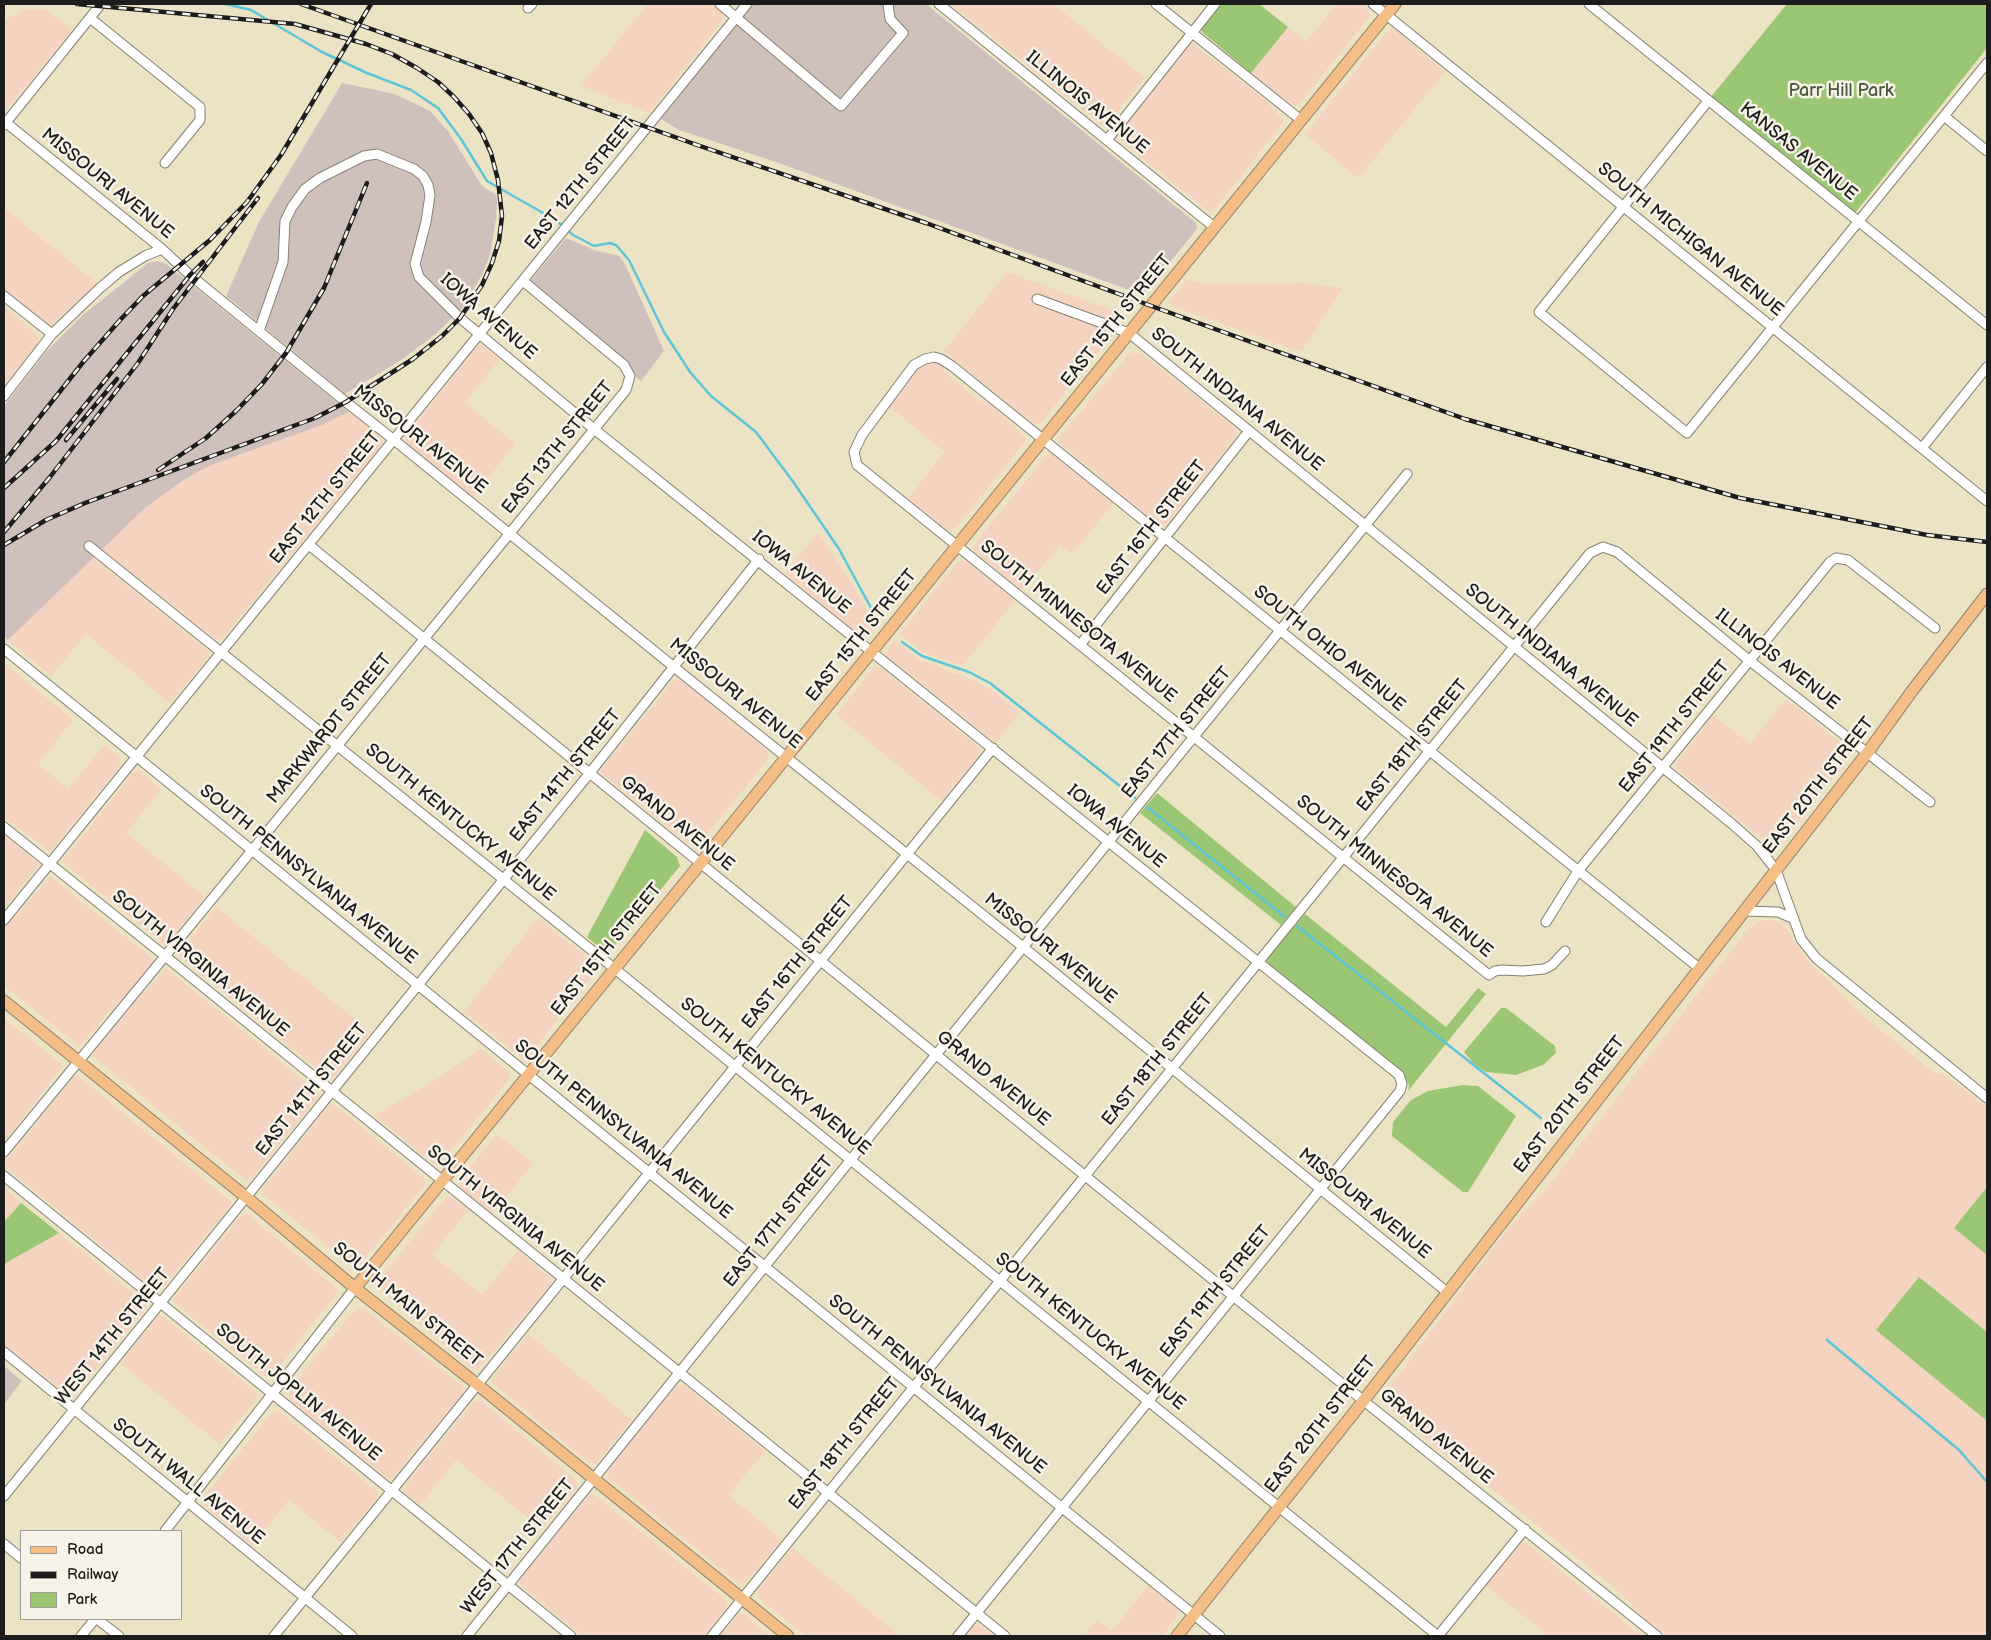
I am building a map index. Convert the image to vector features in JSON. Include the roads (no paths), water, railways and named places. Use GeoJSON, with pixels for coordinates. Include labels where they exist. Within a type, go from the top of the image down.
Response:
{"type":"FeatureCollection","features":[{"type":"Feature","properties":{"kind":"main road","name":"EAST 15TH STREET"},"geometry":{"type":"LineString","coordinates":[[355,1288],[1395,4]]}},
{"type":"Feature","properties":{"kind":"main road","name":"EAST 20TH STREET"},"geometry":{"type":"LineString","coordinates":[[1177,1636],[1364,1400],[1868,752],[1912,691],[1987,594]]}},
{"type":"Feature","properties":{"kind":"main road","name":"SOUTH MAIN STREET"},"geometry":{"type":"LineString","coordinates":[[4,1001],[355,1288],[478,1384],[788,1636]]}},
{"type":"Feature","properties":{"kind":"street"},"geometry":{"type":"LineString","coordinates":[[4,123],[102,4]]}},
{"type":"Feature","properties":{"kind":"street"},"geometry":{"type":"LineString","coordinates":[[720,4],[841,106],[903,32],[890,19],[888,4]]}},
{"type":"Feature","properties":{"kind":"street","name":"EAST 12TH STREET"},"geometry":{"type":"LineString","coordinates":[[4,920],[747,4]]}},
{"type":"Feature","properties":{"kind":"street","name":"ILLINOIS AVENUE"},"geometry":{"type":"LineString","coordinates":[[940,4],[1214,227]]}},
{"type":"Feature","properties":{"kind":"street"},"geometry":{"type":"LineString","coordinates":[[1156,4],[1301,120]]}},
{"type":"Feature","properties":{"kind":"street"},"geometry":{"type":"LineString","coordinates":[[1107,140],[1215,4]]}},
{"type":"Feature","properties":{"kind":"street","name":"SOUTH MICHIGAN AVENUE"},"geometry":{"type":"LineString","coordinates":[[1373,4],[1987,501]]}},
{"type":"Feature","properties":{"kind":"street","name":"KANSAS AVENUE"},"geometry":{"type":"LineString","coordinates":[[1589,4],[1987,325]]}},
{"type":"Feature","properties":{"kind":"street"},"geometry":{"type":"LineString","coordinates":[[90,18],[200,107],[200,120],[165,163]]}},
{"type":"Feature","properties":{"kind":"street"},"geometry":{"type":"LineString","coordinates":[[1708,101],[1539,312],[1687,433],[1987,63]]}},
{"type":"Feature","properties":{"kind":"street"},"geometry":{"type":"LineString","coordinates":[[1944,116],[1987,150]]}},
{"type":"Feature","properties":{"kind":"street","name":"MISSOURI AVENUE"},"geometry":{"type":"LineString","coordinates":[[4,123],[162,249],[190,275],[346,402],[787,756],[1447,1292]]}},
{"type":"Feature","properties":{"kind":"street","name":"IOWA AVENUE"},"geometry":{"type":"LineString","coordinates":[[259,331],[283,262],[286,220],[292,207],[305,189],[320,178],[364,156],[377,154],[414,169],[423,176],[428,185],[430,195],[426,222],[415,264],[419,277],[460,318],[594,429],[872,650],[1399,1075],[1402,1084]]}},
{"type":"Feature","properties":{"kind":"street"},"geometry":{"type":"LineString","coordinates":[[4,396],[52,334],[100,288],[119,272],[145,256],[162,249]]}},
{"type":"Feature","properties":{"kind":"street","name":"EAST 13TH STREET"},"geometry":{"type":"LineString","coordinates":[[510,533],[626,390],[630,376],[624,365],[604,347],[523,281]]}},
{"type":"Feature","properties":{"kind":"street"},"geometry":{"type":"LineString","coordinates":[[4,296],[52,334]]}},
{"type":"Feature","properties":{"kind":"street","name":"SOUTH INDIANA AVENUE"},"geometry":{"type":"LineString","coordinates":[[1037,298],[1129,333],[1757,846],[1776,870],[1801,939],[1822,965],[1987,1098]]}},
{"type":"Feature","properties":{"kind":"street","name":"SOUTH OHIO AVENUE"},"geometry":{"type":"LineString","coordinates":[[857,465],[854,452],[862,434],[914,365],[925,359],[937,358],[952,366],[1699,968]]}},
{"type":"Feature","properties":{"kind":"street"},"geometry":{"type":"LineString","coordinates":[[1922,448],[1987,367]]}},
{"type":"Feature","properties":{"kind":"street","name":"EAST 16TH STREET"},"geometry":{"type":"LineString","coordinates":[[1080,644],[1250,431]]}},
{"type":"Feature","properties":{"kind":"street","name":"SOUTH MINNESOTA AVENUE"},"geometry":{"type":"LineString","coordinates":[[857,465],[1489,975],[1495,971],[1502,970],[1544,969],[1552,965],[1566,951]]}},
{"type":"Feature","properties":{"kind":"street","name":"EAST 17TH STREET"},"geometry":{"type":"LineString","coordinates":[[594,1479],[1407,474]]}},
{"type":"Feature","properties":{"kind":"street","name":"MARKWARDT STREET"},"geometry":{"type":"LineString","coordinates":[[4,1152],[252,851],[510,533]]}},
{"type":"Feature","properties":{"kind":"street","name":"GRAND AVENUE"},"geometry":{"type":"LineString","coordinates":[[309,545],[1233,1296],[1657,1636]]}},
{"type":"Feature","properties":{"kind":"street","name":"SOUTH KENTUCKY AVENUE"},"geometry":{"type":"LineString","coordinates":[[89,546],[615,968],[1438,1636]]}},
{"type":"Feature","properties":{"kind":"street","name":"ILLINOIS AVENUE"},"geometry":{"type":"LineString","coordinates":[[1603,547],[1617,552],[1750,661],[1930,802]]}},
{"type":"Feature","properties":{"kind":"street","name":"EAST 18TH STREET"},"geometry":{"type":"LineString","coordinates":[[712,1636],[1590,554],[1603,547]]}},
{"type":"Feature","properties":{"kind":"street","name":"EAST 19TH STREET"},"geometry":{"type":"LineString","coordinates":[[1546,922],[1578,871],[1750,661],[1824,567],[1836,558],[1848,560],[1935,628]]}},
{"type":"Feature","properties":{"kind":"street","name":"EAST 14TH STREET"},"geometry":{"type":"LineString","coordinates":[[246,1197],[589,774],[759,560]]}},
{"type":"Feature","properties":{"kind":"street","name":"SOUTH PENNSYLVANIA AVENUE"},"geometry":{"type":"LineString","coordinates":[[4,649],[1220,1636]]}},
{"type":"Feature","properties":{"kind":"street","name":"EAST 16TH STREET"},"geometry":{"type":"LineString","coordinates":[[274,1636],[993,748]]}},
{"type":"Feature","properties":{"kind":"street","name":"SOUTH VIRGINIA AVENUE"},"geometry":{"type":"LineString","coordinates":[[4,827],[1005,1636]]}},
{"type":"Feature","properties":{"kind":"street"},"geometry":{"type":"LineString","coordinates":[[1743,912],[1778,912],[1794,919]]}},
{"type":"Feature","properties":{"kind":"street","name":"EAST 19TH STREET"},"geometry":{"type":"LineString","coordinates":[[958,1636],[1400,1091],[1402,1084]]}},
{"type":"Feature","properties":{"kind":"street","name":"SOUTH JOPLIN AVENUE"},"geometry":{"type":"LineString","coordinates":[[4,1176],[571,1636]]}},
{"type":"Feature","properties":{"kind":"street","name":"WEST 14TH STREET"},"geometry":{"type":"LineString","coordinates":[[4,1496],[246,1197]]}},
{"type":"Feature","properties":{"kind":"street"},"geometry":{"type":"LineString","coordinates":[[166,1530],[355,1288]]}},
{"type":"Feature","properties":{"kind":"street","name":"SOUTH WALL AVENUE"},"geometry":{"type":"LineString","coordinates":[[4,1352],[352,1636]]}},
{"type":"Feature","properties":{"kind":"street","name":"WEST 17TH STREET"},"geometry":{"type":"LineString","coordinates":[[467,1636],[594,1479]]}},
{"type":"Feature","properties":{"kind":"street"},"geometry":{"type":"LineString","coordinates":[[1438,1636],[1525,1529]]}},
{"type":"Feature","properties":{"kind":"street"},"geometry":{"type":"LineString","coordinates":[[4,1544],[20,1557]]}},
{"type":"Feature","properties":{"kind":"street"},"geometry":{"type":"LineString","coordinates":[[81,1636],[95,1620]]}},
{"type":"Feature","properties":{"kind":"street"},"geometry":{"type":"LineString","coordinates":[[97,1620],[119,1636]]}},
{"type":"Feature","properties":{"kind":"waterway"},"geometry":{"type":"LineString","coordinates":[[225,4],[251,10],[322,52],[367,73],[411,90],[438,108],[461,139],[487,181],[557,221],[573,235],[594,246],[610,243],[616,245],[629,260],[664,332],[690,372],[711,396],[756,432],[839,549],[876,617]]}},
{"type":"Feature","properties":{"kind":"waterway"},"geometry":{"type":"LineString","coordinates":[[902,642],[922,656],[969,672],[990,683],[1135,798]]}},
{"type":"Feature","properties":{"kind":"waterway"},"geometry":{"type":"LineString","coordinates":[[1147,807],[1285,917]]}},
{"type":"Feature","properties":{"kind":"waterway"},"geometry":{"type":"LineString","coordinates":[[1297,926],[1541,1118]]}},
{"type":"Feature","properties":{"kind":"waterway"},"geometry":{"type":"LineString","coordinates":[[1827,1340],[1959,1450],[1987,1482]]}},
{"type":"Feature","properties":{"kind":"railway"},"geometry":{"type":"LineString","coordinates":[[4,545],[46,520],[85,503],[315,418],[346,402],[413,359],[442,336],[460,318],[482,285],[499,241],[502,216],[498,180],[491,153],[482,133],[454,97],[438,82],[417,68],[392,54],[366,44],[295,24],[77,4]]}},
{"type":"Feature","properties":{"kind":"railway"},"geometry":{"type":"LineString","coordinates":[[301,4],[700,146],[926,223],[1465,419],[1740,498],[1927,535],[1987,542]]}},
{"type":"Feature","properties":{"kind":"railway"},"geometry":{"type":"LineString","coordinates":[[4,462],[84,361],[121,319],[143,296],[210,240],[247,202],[281,155],[371,4]]}},
{"type":"Feature","properties":{"kind":"railway"},"geometry":{"type":"LineString","coordinates":[[158,470],[206,438],[236,411],[262,384],[286,353],[324,288],[367,183]]}},
{"type":"Feature","properties":{"kind":"railway"},"geometry":{"type":"LineString","coordinates":[[4,532],[50,477],[138,363],[173,309],[258,198]]}},
{"type":"Feature","properties":{"kind":"railway"},"geometry":{"type":"LineString","coordinates":[[4,488],[56,441],[190,275],[203,262]]}},
{"type":"Feature","properties":{"kind":"railway"},"geometry":{"type":"LineString","coordinates":[[66,440],[117,379]]}},
{"type":"Feature","properties":{"kind":"park label","name":"Parr Hill Park"},"geometry":{"type":"Point","coordinates":[1841,91]}}]}
